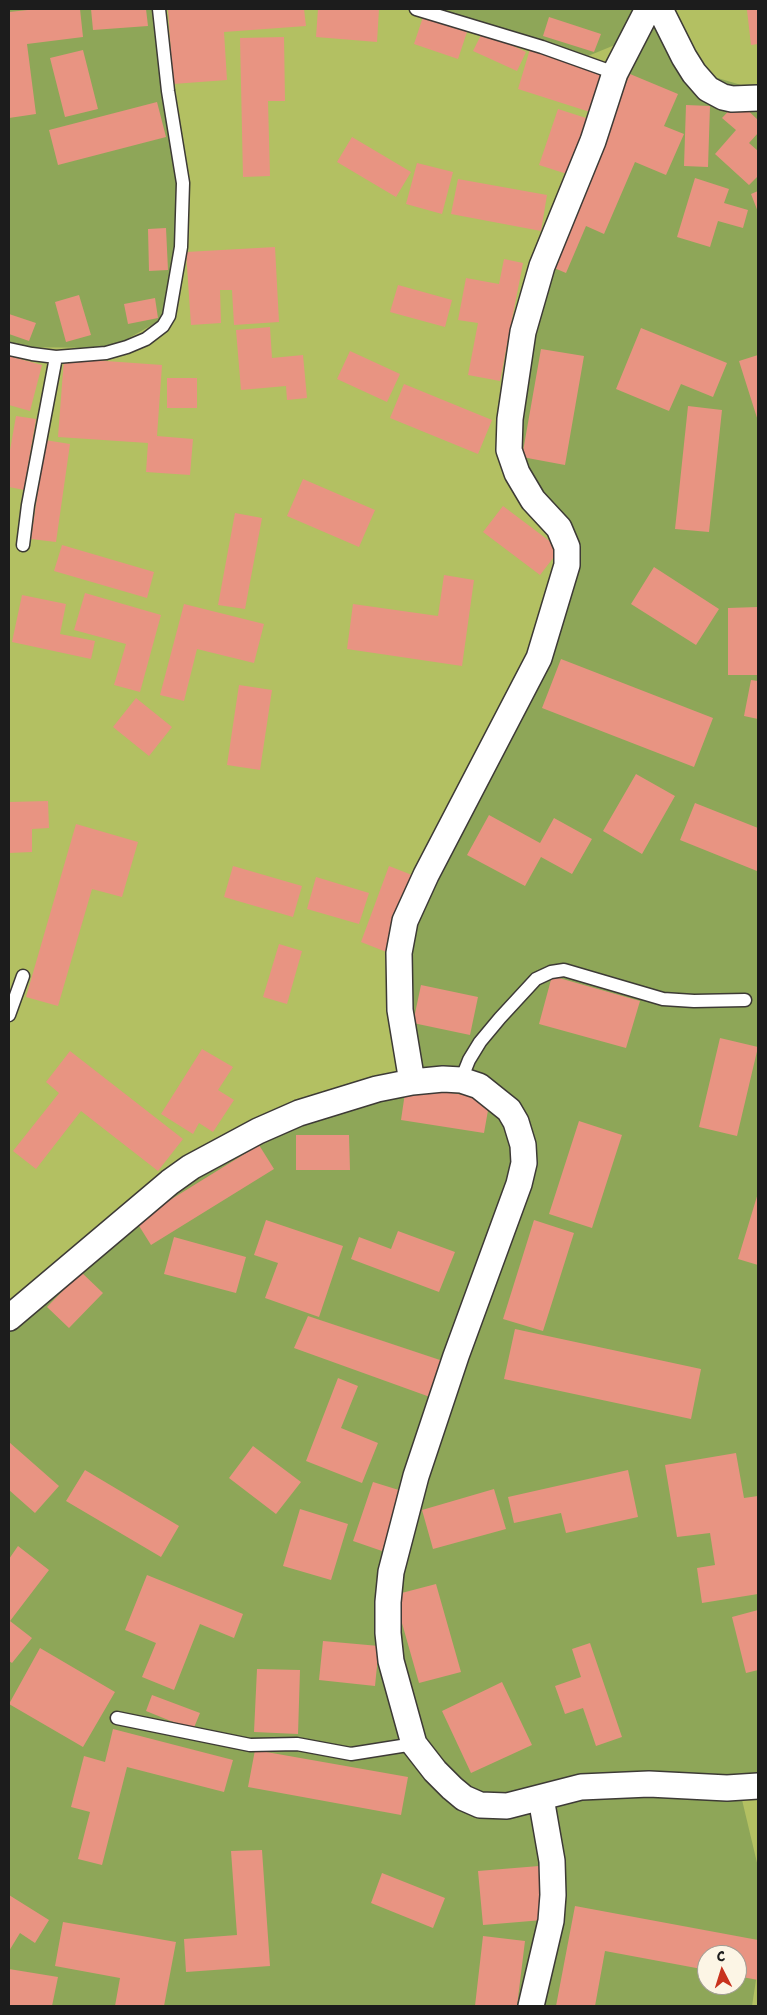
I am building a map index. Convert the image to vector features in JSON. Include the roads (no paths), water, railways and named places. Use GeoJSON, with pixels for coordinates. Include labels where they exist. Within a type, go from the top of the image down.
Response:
{"type":"FeatureCollection","features":[{"type":"Feature","properties":{"kind":"street"},"geometry":{"type":"LineString","coordinates":[[412,1082],[400,1010],[399,953],[405,921],[426,875],[539,658],[568,565],[567,547],[559,528],[532,500],[517,473],[509,450],[510,419],[523,332],[542,266],[593,141],[615,73],[648,9]]}},
{"type":"Feature","properties":{"kind":"street"},"geometry":{"type":"LineString","coordinates":[[660,9],[684,58],[694,74],[708,89],[723,97],[732,99],[758,98]]}},
{"type":"Feature","properties":{"kind":"street"},"geometry":{"type":"LineString","coordinates":[[9,1318],[151,1197],[190,1168],[258,1131],[299,1113],[377,1089],[412,1082],[461,1080],[479,1086],[509,1110],[520,1130],[524,1163],[519,1184],[456,1356],[416,1476],[391,1572],[388,1602],[388,1633],[392,1661],[414,1744],[435,1771],[452,1788],[473,1803],[493,1806],[506,1806],[581,1787],[649,1784],[727,1788],[758,1786]]}},
{"type":"Feature","properties":{"kind":"street"},"geometry":{"type":"LineString","coordinates":[[531,2006],[551,1921],[553,1895],[552,1861],[541,1798]]}},
{"type":"Feature","properties":{"kind":"lane"},"geometry":{"type":"LineString","coordinates":[[9,349],[56,357],[106,353],[127,348],[146,339],[163,326],[169,316],[181,247],[183,183],[168,91],[159,9]]}},
{"type":"Feature","properties":{"kind":"lane"},"geometry":{"type":"LineString","coordinates":[[416,9],[542,47],[615,73]]}},
{"type":"Feature","properties":{"kind":"lane"},"geometry":{"type":"LineString","coordinates":[[23,545],[28,505],[56,357]]}},
{"type":"Feature","properties":{"kind":"lane"},"geometry":{"type":"LineString","coordinates":[[461,1080],[469,1060],[480,1042],[536,979],[551,972],[564,970],[663,998],[694,1001],[745,1000]]}},
{"type":"Feature","properties":{"kind":"lane"},"geometry":{"type":"LineString","coordinates":[[9,1015],[23,976]]}},
{"type":"Feature","properties":{"kind":"lane"},"geometry":{"type":"LineString","coordinates":[[117,1718],[250,1745],[297,1744],[351,1754],[414,1744]]}}]}
